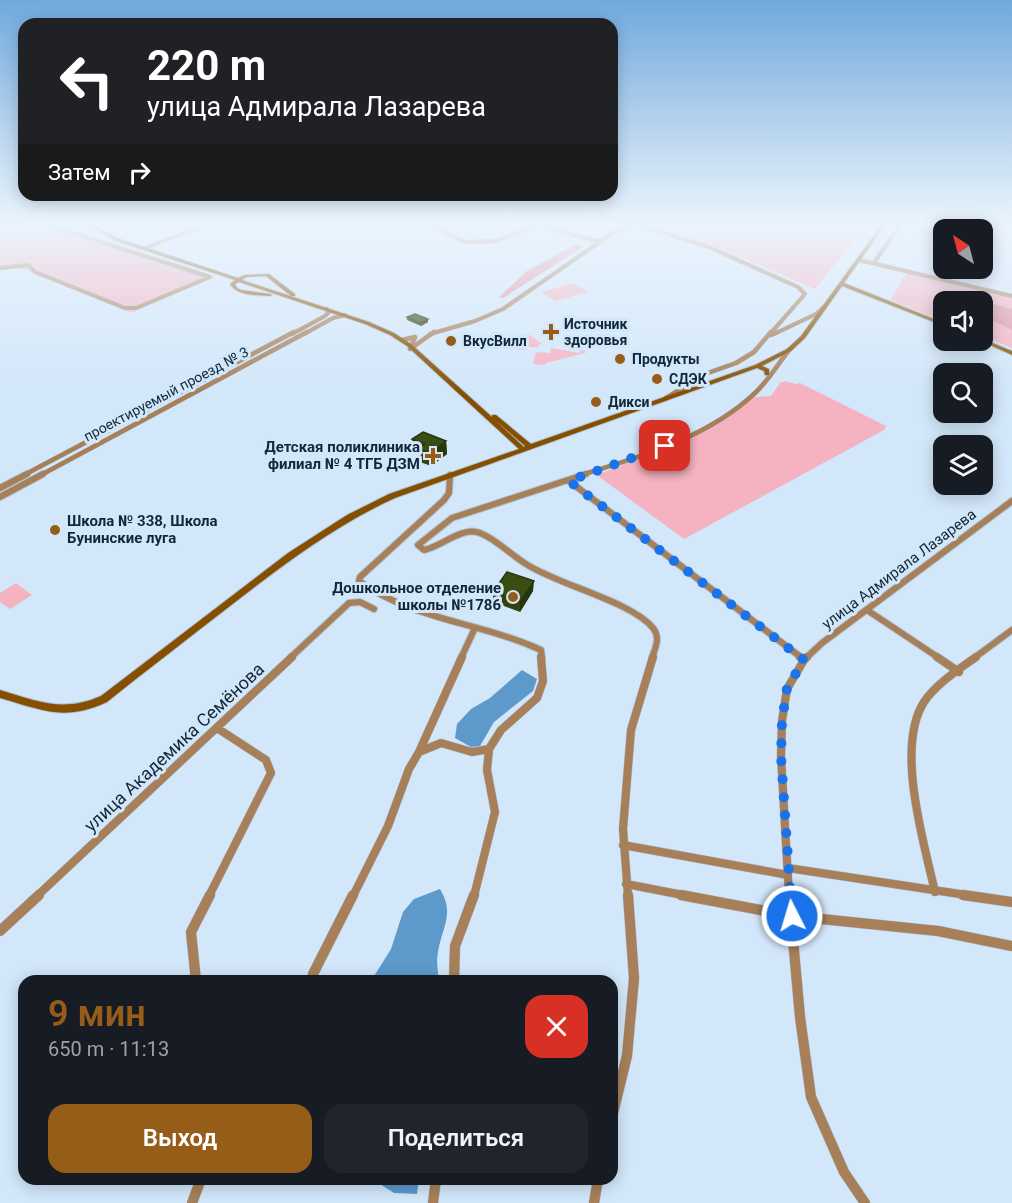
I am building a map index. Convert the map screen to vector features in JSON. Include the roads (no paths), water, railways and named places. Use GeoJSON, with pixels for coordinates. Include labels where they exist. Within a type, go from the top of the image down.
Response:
{"type":"FeatureCollection","features":[{"type":"Feature","properties":{"kind":"main road"},"geometry":{"type":"LineString","coordinates":[[237,280],[232,286],[240,291],[291,296],[326,313],[345,315],[405,340]]}},
{"type":"Feature","properties":{"kind":"main road"},"geometry":{"type":"LineString","coordinates":[[245,280],[374,322],[405,340],[526,448]]}},
{"type":"Feature","properties":{"kind":"main road"},"geometry":{"type":"LineString","coordinates":[[276,280],[291,296]]}},
{"type":"Feature","properties":{"kind":"main road"},"geometry":{"type":"LineString","coordinates":[[0,694],[56,709],[78,710],[90,706],[335,524],[372,504],[757,366],[789,350],[803,337],[844,280]]}},
{"type":"Feature","properties":{"kind":"main road"},"geometry":{"type":"LineString","coordinates":[[841,284],[933,321]]}},
{"type":"Feature","properties":{"kind":"main road"},"geometry":{"type":"LineString","coordinates":[[993,345],[1012,353]]}},
{"type":"Feature","properties":{"kind":"main road"},"geometry":{"type":"LineString","coordinates":[[757,366],[767,370],[767,374]]}},
{"type":"Feature","properties":{"kind":"street"},"geometry":{"type":"LineString","coordinates":[[55,280],[125,308],[136,308],[203,280]]}},
{"type":"Feature","properties":{"kind":"street"},"geometry":{"type":"LineString","coordinates":[[405,340],[415,337],[410,349],[431,333],[495,313],[544,280]]}},
{"type":"Feature","properties":{"kind":"street"},"geometry":{"type":"LineString","coordinates":[[663,399],[682,388],[691,379],[741,360],[754,352],[805,295],[802,289],[782,280]]}},
{"type":"Feature","properties":{"kind":"street"},"geometry":{"type":"LineString","coordinates":[[946,280],[1012,296]]}},
{"type":"Feature","properties":{"kind":"street"},"geometry":{"type":"LineString","coordinates":[[768,337],[816,314],[826,306]]}},
{"type":"Feature","properties":{"kind":"street","name":"проектируемый проезд № 3"},"geometry":{"type":"LineString","coordinates":[[0,488],[326,313]]}},
{"type":"Feature","properties":{"kind":"street","name":"проектируемый проезд № 3"},"geometry":{"type":"LineString","coordinates":[[0,497],[333,318],[345,315]]}},
{"type":"Feature","properties":{"kind":"street"},"geometry":{"type":"LineString","coordinates":[[780,323],[790,326]]}},
{"type":"Feature","properties":{"kind":"street"},"geometry":{"type":"LineString","coordinates":[[618,1093],[627,1056],[633,978],[623,844],[631,730],[658,639],[654,629],[638,615],[528,566],[476,532],[446,540],[432,550],[419,548],[419,541],[452,518],[486,505],[569,481],[633,459],[692,434],[743,402],[760,386],[767,374],[789,350]]}},
{"type":"Feature","properties":{"kind":"street"},"geometry":{"type":"LineString","coordinates":[[450,475],[450,487],[444,500],[359,580],[360,583],[398,605],[421,614],[465,623],[527,643],[541,650],[543,681],[537,698],[501,730],[489,749],[487,770],[495,812],[472,904],[455,946],[454,975]]}},
{"type":"Feature","properties":{"kind":"street"},"geometry":{"type":"LineString","coordinates":[[569,481],[804,660]]}},
{"type":"Feature","properties":{"kind":"street","name":"улица Адмирала Лазарева"},"geometry":{"type":"LineString","coordinates":[[865,1203],[844,1172],[811,1097],[794,964],[781,756],[782,721],[787,688],[804,660],[822,643],[1012,501]]}},
{"type":"Feature","properties":{"kind":"street","name":"улица Академика Семёнова"},"geometry":{"type":"LineString","coordinates":[[0,931],[349,603],[360,602],[374,609]]}},
{"type":"Feature","properties":{"kind":"street"},"geometry":{"type":"LineString","coordinates":[[867,610],[959,672]]}},
{"type":"Feature","properties":{"kind":"street"},"geometry":{"type":"LineString","coordinates":[[313,974],[388,826],[409,769],[419,753],[475,628]]}},
{"type":"Feature","properties":{"kind":"street"},"geometry":{"type":"LineString","coordinates":[[935,892],[909,764],[915,723],[924,702],[1012,630]]}},
{"type":"Feature","properties":{"kind":"street"},"geometry":{"type":"LineString","coordinates":[[195,975],[191,932],[271,773],[267,760],[217,728]]}},
{"type":"Feature","properties":{"kind":"street"},"geometry":{"type":"LineString","coordinates":[[419,753],[441,743],[472,752],[489,749]]}},
{"type":"Feature","properties":{"kind":"street"},"geometry":{"type":"LineString","coordinates":[[623,844],[788,872],[1012,902]]}},
{"type":"Feature","properties":{"kind":"street"},"geometry":{"type":"LineString","coordinates":[[626,884],[792,916],[938,931],[1012,946]]}},
{"type":"Feature","properties":{"kind":"street"},"geometry":{"type":"LineString","coordinates":[[192,1203],[199,1185]]}},
{"type":"Feature","properties":{"kind":"street"},"geometry":{"type":"LineString","coordinates":[[433,1203],[435,1185]]}},
{"type":"Feature","properties":{"kind":"street"},"geometry":{"type":"LineString","coordinates":[[594,1203],[597,1185]]}},
{"type":"Feature","properties":{"kind":"water"},"geometry":{"type":"Polygon","coordinates":[[[522,670],[537,679],[533,691],[494,722],[480,746],[471,747],[455,738],[457,724],[471,709],[490,698],[522,670]]]}},
{"type":"Feature","properties":{"kind":"water"},"geometry":{"type":"Polygon","coordinates":[[[440,889],[447,906],[446,920],[437,955],[438,975],[375,975],[391,949],[403,912],[414,899],[440,889]]]}},
{"type":"Feature","properties":{"kind":"water"},"geometry":{"type":"Polygon","coordinates":[[[381,1185],[418,1185],[417,1194],[394,1193],[381,1185]]]}},
{"type":"Feature","properties":{"kind":"place","name":"Источник здоровья"},"geometry":{"type":"Point","coordinates":[551,332]}},
{"type":"Feature","properties":{"kind":"place","name":"ВкусВилл"},"geometry":{"type":"Point","coordinates":[451,341]}},
{"type":"Feature","properties":{"kind":"place","name":"Продукты"},"geometry":{"type":"Point","coordinates":[620,359]}},
{"type":"Feature","properties":{"kind":"place","name":"СДЭК"},"geometry":{"type":"Point","coordinates":[657,379]}},
{"type":"Feature","properties":{"kind":"place","name":"Дикси"},"geometry":{"type":"Point","coordinates":[596,402]}},
{"type":"Feature","properties":{"kind":"place","name":"Детская поликлиника филиал № 4 ТГБ ДЗМ"},"geometry":{"type":"Point","coordinates":[433,456]}},
{"type":"Feature","properties":{"kind":"place","name":"Школа № 338, Школа Бунинские луга"},"geometry":{"type":"Point","coordinates":[55,530]}},
{"type":"Feature","properties":{"kind":"place","name":"Дошкольное отделение школы №1786"},"geometry":{"type":"Point","coordinates":[513,597]}}]}
